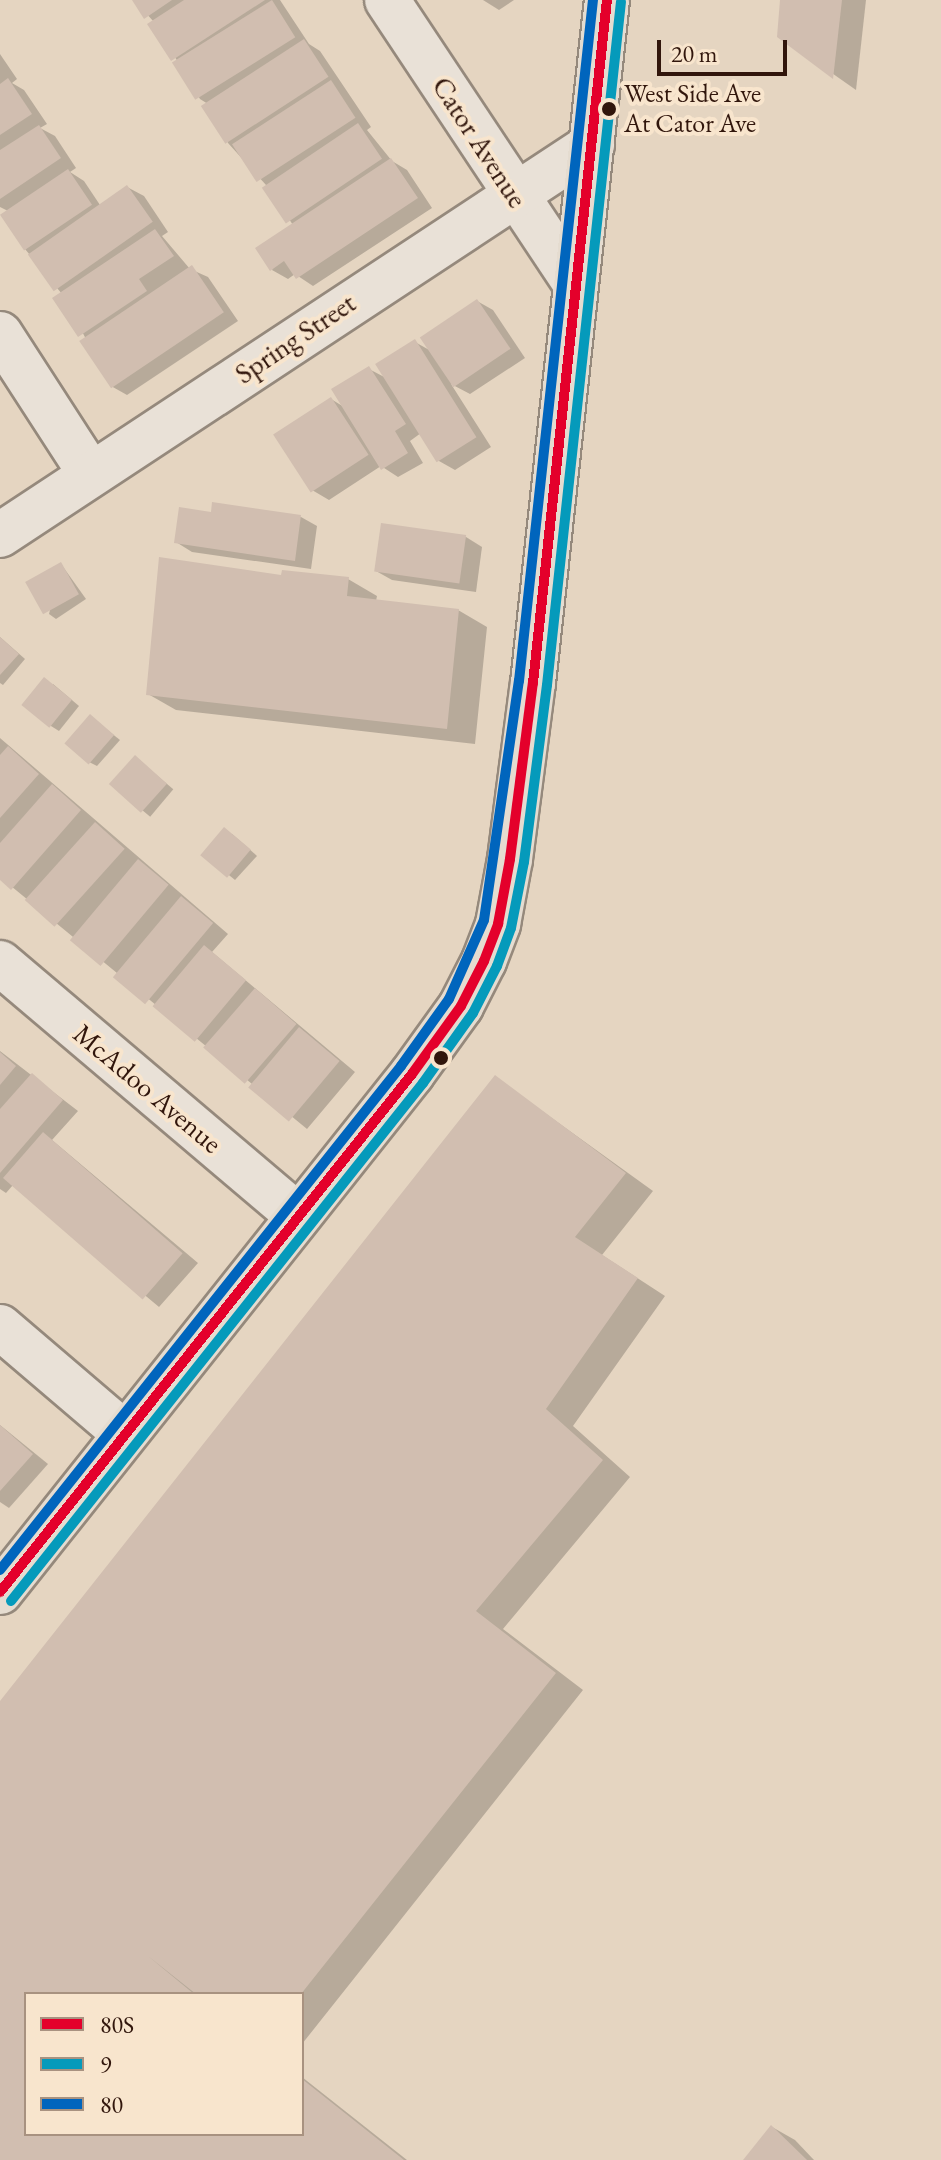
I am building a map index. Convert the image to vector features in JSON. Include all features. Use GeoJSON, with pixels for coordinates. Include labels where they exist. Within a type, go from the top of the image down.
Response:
{"type":"FeatureCollection","features":[{"type":"Feature","properties":{"kind":"main road"},"geometry":{"type":"LineString","coordinates":[[0,1592],[461,1006],[498,924],[533,683],[607,0]]}},
{"type":"Feature","properties":{"kind":"street","name":"Cator Avenue"},"geometry":{"type":"LineString","coordinates":[[387,0],[575,283]]}},
{"type":"Feature","properties":{"kind":"street","name":"Spring Street"},"geometry":{"type":"LineString","coordinates":[[0,535],[514,193],[592,145]]}},
{"type":"Feature","properties":{"kind":"street"},"geometry":{"type":"LineString","coordinates":[[0,334],[90,473]]}},
{"type":"Feature","properties":{"kind":"street","name":"McAdoo Avenue"},"geometry":{"type":"LineString","coordinates":[[0,963],[296,1214]]}},
{"type":"Feature","properties":{"kind":"street"},"geometry":{"type":"LineString","coordinates":[[0,1327],[124,1433]]}},
{"type":"Feature","properties":{"kind":"building"},"geometry":{"type":"Polygon","coordinates":[[[132,0],[172,0],[144,19],[132,0]]]}},
{"type":"Feature","properties":{"kind":"building"},"geometry":{"type":"Polygon","coordinates":[[[184,0],[265,0],[171,61],[147,24],[184,0]]]}},
{"type":"Feature","properties":{"kind":"building"},"geometry":{"type":"Polygon","coordinates":[[[272,0],[295,37],[195,100],[172,63],[272,0]]]}},
{"type":"Feature","properties":{"kind":"building"},"geometry":{"type":"Polygon","coordinates":[[[780,0],[842,0],[833,79],[777,37],[780,0]]]}},
{"type":"Feature","properties":{"kind":"building"},"geometry":{"type":"Polygon","coordinates":[[[304,39],[329,77],[225,144],[201,106],[304,39]]]}},
{"type":"Feature","properties":{"kind":"building"},"geometry":{"type":"Polygon","coordinates":[[[8,78],[32,114],[0,135],[0,84],[8,78]]]}},
{"type":"Feature","properties":{"kind":"building"},"geometry":{"type":"Polygon","coordinates":[[[331,80],[356,118],[257,182],[232,144],[331,80]]]}},
{"type":"Feature","properties":{"kind":"building"},"geometry":{"type":"Polygon","coordinates":[[[358,123],[382,159],[286,224],[262,188],[358,123]]]}},
{"type":"Feature","properties":{"kind":"building"},"geometry":{"type":"Polygon","coordinates":[[[39,125],[61,158],[0,199],[0,150],[39,125]]]}},
{"type":"Feature","properties":{"kind":"building"},"geometry":{"type":"Polygon","coordinates":[[[391,158],[418,198],[296,279],[284,261],[270,271],[255,248],[391,158]]]}},
{"type":"Feature","properties":{"kind":"building"},"geometry":{"type":"Polygon","coordinates":[[[68,169],[92,205],[24,251],[0,215],[68,169]]]}},
{"type":"Feature","properties":{"kind":"building"},"geometry":{"type":"Polygon","coordinates":[[[127,185],[153,222],[54,291],[28,254],[127,185]]]}},
{"type":"Feature","properties":{"kind":"building"},"geometry":{"type":"Polygon","coordinates":[[[155,229],[174,256],[139,279],[147,291],[78,337],[52,298],[155,229]]]}},
{"type":"Feature","properties":{"kind":"building"},"geometry":{"type":"Polygon","coordinates":[[[192,265],[224,312],[111,388],[79,341],[192,265]]]}},
{"type":"Feature","properties":{"kind":"building"},"geometry":{"type":"Polygon","coordinates":[[[477,299],[511,349],[453,387],[420,338],[477,299]]]}},
{"type":"Feature","properties":{"kind":"building"},"geometry":{"type":"Polygon","coordinates":[[[415,339],[476,437],[437,462],[375,364],[415,339]]]}},
{"type":"Feature","properties":{"kind":"building"},"geometry":{"type":"Polygon","coordinates":[[[369,366],[406,424],[395,431],[408,453],[381,470],[331,389],[369,366]]]}},
{"type":"Feature","properties":{"kind":"building"},"geometry":{"type":"Polygon","coordinates":[[[331,397],[369,455],[311,492],[273,435],[331,397]]]}},
{"type":"Feature","properties":{"kind":"building"},"geometry":{"type":"Polygon","coordinates":[[[212,502],[301,515],[295,561],[174,543],[179,507],[211,512],[212,502]]]}},
{"type":"Feature","properties":{"kind":"building"},"geometry":{"type":"Polygon","coordinates":[[[381,523],[466,535],[459,583],[374,572],[381,523]]]}},
{"type":"Feature","properties":{"kind":"building"},"geometry":{"type":"Polygon","coordinates":[[[159,557],[281,575],[282,570],[349,577],[347,596],[459,609],[447,729],[146,695],[159,557]]]}},
{"type":"Feature","properties":{"kind":"building"},"geometry":{"type":"Polygon","coordinates":[[[61,562],[79,594],[43,614],[25,582],[61,562]]]}},
{"type":"Feature","properties":{"kind":"building"},"geometry":{"type":"Polygon","coordinates":[[[0,637],[19,654],[0,675],[0,637]]]}},
{"type":"Feature","properties":{"kind":"building"},"geometry":{"type":"Polygon","coordinates":[[[44,677],[72,700],[49,728],[21,705],[44,677]]]}},
{"type":"Feature","properties":{"kind":"building"},"geometry":{"type":"Polygon","coordinates":[[[90,714],[114,735],[89,764],[64,743],[90,714]]]}},
{"type":"Feature","properties":{"kind":"building"},"geometry":{"type":"Polygon","coordinates":[[[8,746],[39,774],[0,818],[0,755],[8,746]]]}},
{"type":"Feature","properties":{"kind":"building"},"geometry":{"type":"Polygon","coordinates":[[[135,755],[167,784],[141,813],[109,784],[135,755]]]}},
{"type":"Feature","properties":{"kind":"building"},"geometry":{"type":"Polygon","coordinates":[[[52,784],[81,810],[11,890],[0,880],[0,843],[52,784]]]}},
{"type":"Feature","properties":{"kind":"building"},"geometry":{"type":"Polygon","coordinates":[[[95,822],[125,849],[54,927],[25,900],[95,822]]]}},
{"type":"Feature","properties":{"kind":"building"},"geometry":{"type":"Polygon","coordinates":[[[224,827],[251,849],[227,878],[200,855],[224,827]]]}},
{"type":"Feature","properties":{"kind":"building"},"geometry":{"type":"Polygon","coordinates":[[[138,859],[169,885],[101,966],[70,940],[138,859]]]}},
{"type":"Feature","properties":{"kind":"building"},"geometry":{"type":"Polygon","coordinates":[[[181,896],[213,923],[145,1004],[113,977],[181,896]]]}},
{"type":"Feature","properties":{"kind":"building"},"geometry":{"type":"Polygon","coordinates":[[[204,945],[246,980],[195,1042],[153,1006],[204,945]]]}},
{"type":"Feature","properties":{"kind":"building"},"geometry":{"type":"Polygon","coordinates":[[[255,988],[297,1024],[245,1084],[203,1048],[255,988]]]}},
{"type":"Feature","properties":{"kind":"building"},"geometry":{"type":"Polygon","coordinates":[[[299,1027],[340,1061],[289,1122],[248,1088],[299,1027]]]}},
{"type":"Feature","properties":{"kind":"building"},"geometry":{"type":"Polygon","coordinates":[[[0,1052],[16,1066],[0,1085],[0,1052]]]}},
{"type":"Feature","properties":{"kind":"building"},"geometry":{"type":"Polygon","coordinates":[[[32,1073],[63,1100],[0,1173],[0,1109],[32,1073]]]}},
{"type":"Feature","properties":{"kind":"building"},"geometry":{"type":"Polygon","coordinates":[[[495,1075],[626,1173],[575,1237],[638,1278],[546,1409],[603,1460],[476,1611],[556,1673],[303,1992],[193,1992],[148,1956],[192,1992],[24,1992],[24,2136],[304,2136],[304,2081],[404,2160],[0,2160],[0,1701],[495,1075]]]}},
{"type":"Feature","properties":{"kind":"building"},"geometry":{"type":"Polygon","coordinates":[[[43,1132],[183,1253],[143,1299],[3,1178],[43,1132]]]}},
{"type":"Feature","properties":{"kind":"building"},"geometry":{"type":"Polygon","coordinates":[[[0,1425],[33,1454],[0,1491],[0,1425]]]}},
{"type":"Feature","properties":{"kind":"building"},"geometry":{"type":"Polygon","coordinates":[[[771,2125],[807,2160],[743,2160],[771,2125]]]}},
{"type":"Feature","properties":{"kind":"transit line","name":"80"},"geometry":{"type":"LineString","coordinates":[[0,1570],[401,1066],[449,999],[484,920],[519,681],[593,0]]}},
{"type":"Feature","properties":{"kind":"transit line","name":"80S"},"geometry":{"type":"LineString","coordinates":[[0,1592],[412,1074],[461,1006],[484,961],[498,924],[510,859],[533,683],[607,0]]}},
{"type":"Feature","properties":{"kind":"transit line","name":"9"},"geometry":{"type":"LineString","coordinates":[[11,1601],[423,1083],[473,1013],[497,966],[511,928],[524,862],[547,685],[621,2]]}},
{"type":"Feature","properties":{"kind":"place","name":"West Side Ave At Cator Ave"},"geometry":{"type":"Point","coordinates":[609,109]}}]}
